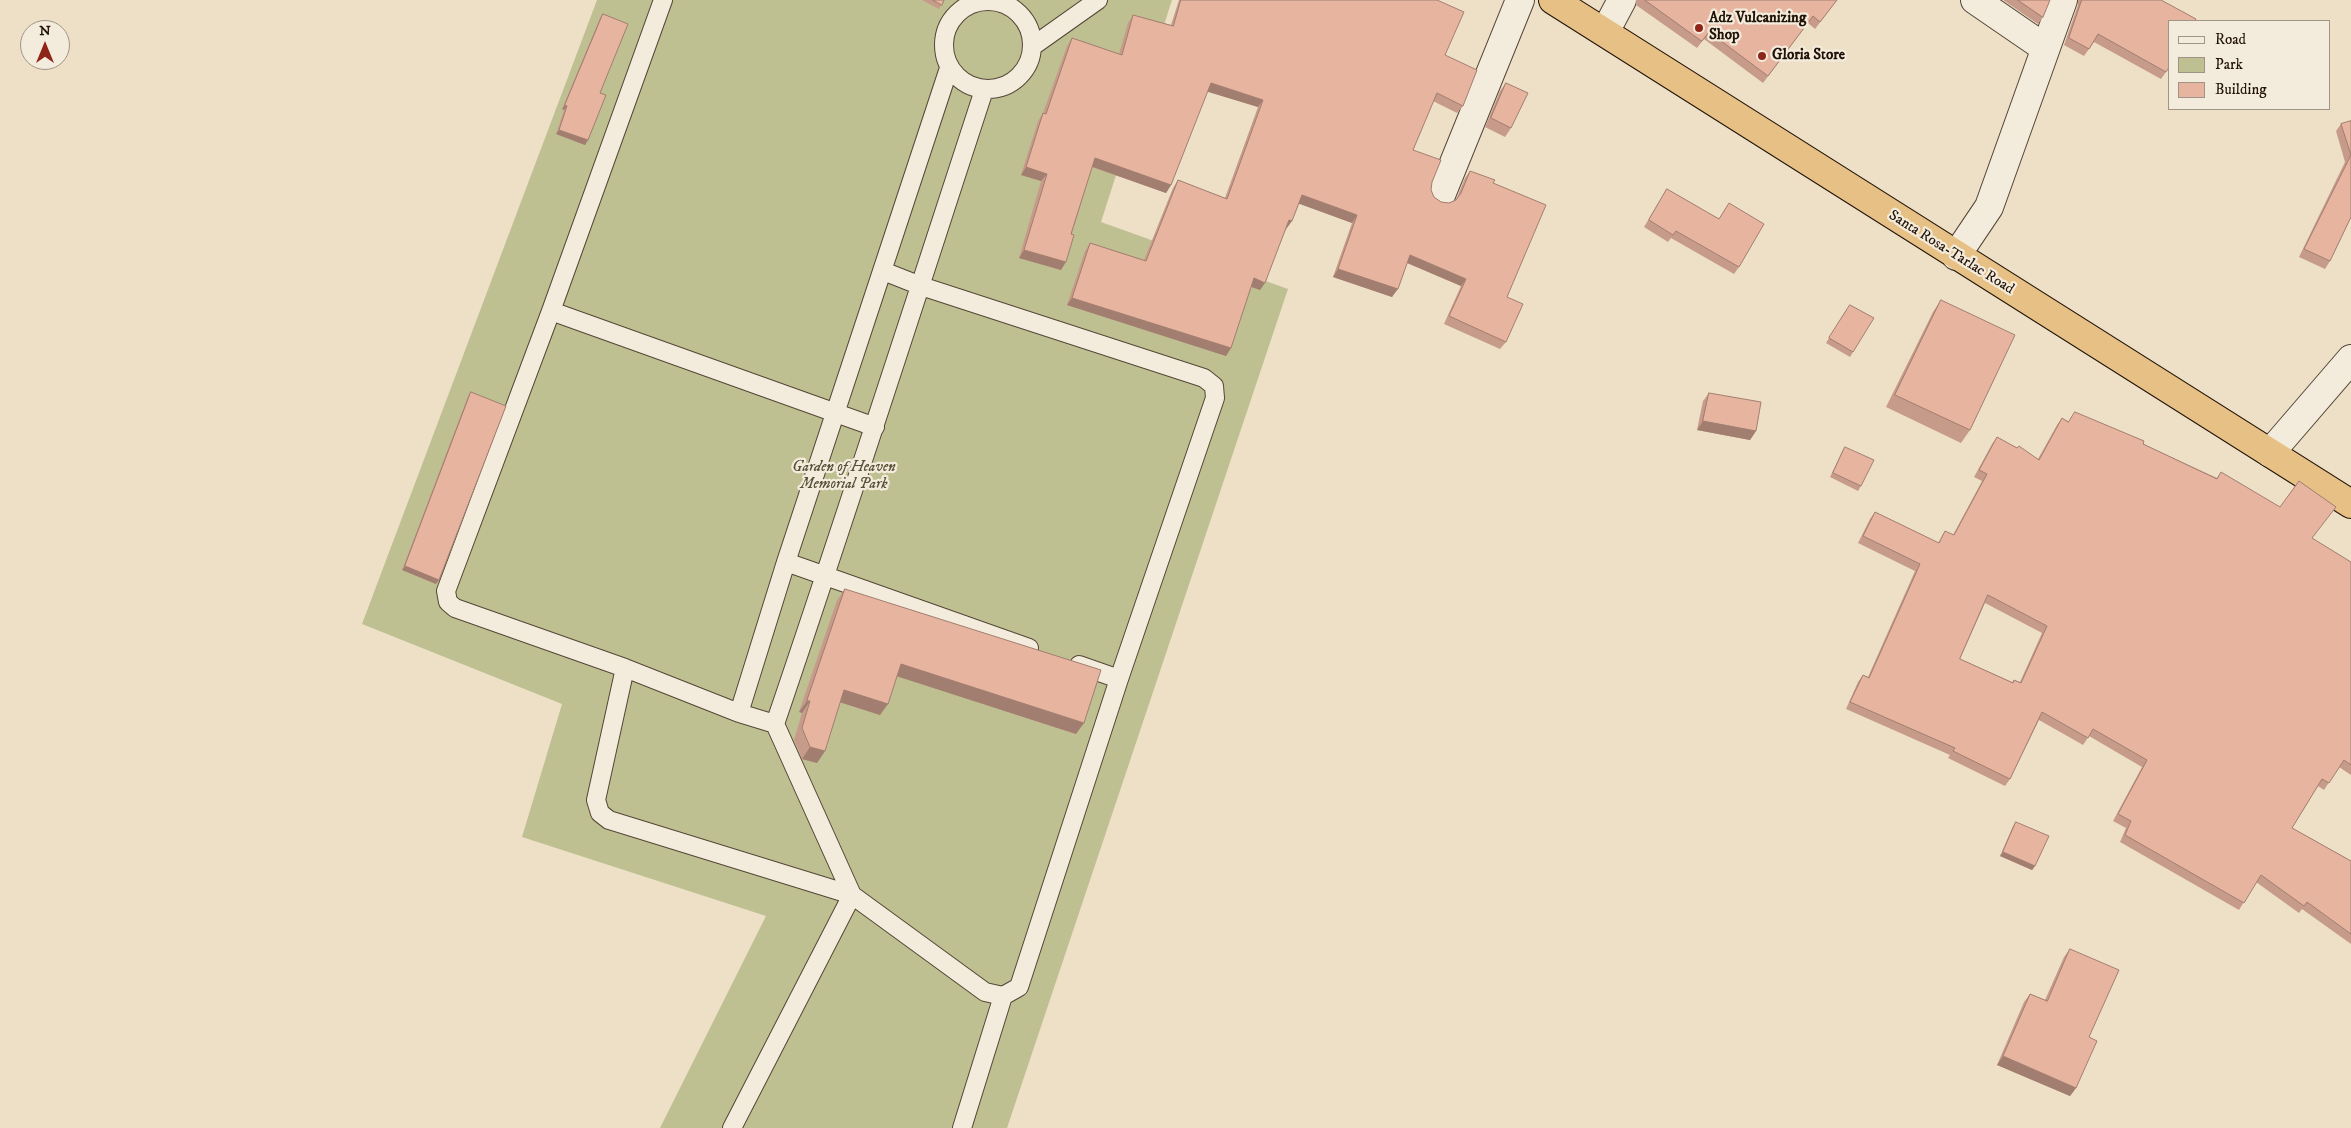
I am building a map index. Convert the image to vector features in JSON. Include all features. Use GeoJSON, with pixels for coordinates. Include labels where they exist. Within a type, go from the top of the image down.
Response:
{"type":"FeatureCollection","features":[{"type":"Feature","properties":{"kind":"highway","name":"Santa Rosa-Tarlac Road"},"geometry":{"type":"LineString","coordinates":[[1553,0],[2351,504]]}},
{"type":"Feature","properties":{"kind":"street"},"geometry":{"type":"LineString","coordinates":[[1441,195],[1520,0]]}},
{"type":"Feature","properties":{"kind":"street"},"geometry":{"type":"LineString","coordinates":[[1605,32],[1622,0]]}},
{"type":"Feature","properties":{"kind":"street"},"geometry":{"type":"LineString","coordinates":[[1975,0],[2045,48]]}},
{"type":"Feature","properties":{"kind":"street"},"geometry":{"type":"LineString","coordinates":[[1956,256],[1989,207],[2062,0]]}},
{"type":"Feature","properties":{"kind":"street"},"geometry":{"type":"LineString","coordinates":[[2270,453],[2351,359]]}},
{"type":"Feature","properties":{"kind":"lane"},"geometry":{"type":"LineString","coordinates":[[663,0],[551,311],[446,591],[448,602],[455,608],[625,668],[739,713],[775,724]]}},
{"type":"Feature","properties":{"kind":"lane"},"geometry":{"type":"LineString","coordinates":[[986,0],[1019,4],[1028,25],[1033,46],[1029,64],[1018,78],[1003,88],[984,90],[964,83],[949,68],[943,54],[943,38],[948,24],[958,12],[971,4],[986,0]]}},
{"type":"Feature","properties":{"kind":"lane"},"geometry":{"type":"LineString","coordinates":[[1033,46],[1098,0]]}},
{"type":"Feature","properties":{"kind":"lane"},"geometry":{"type":"LineString","coordinates":[[739,713],[786,562],[949,68]]}},
{"type":"Feature","properties":{"kind":"lane"},"geometry":{"type":"LineString","coordinates":[[852,895],[775,724],[825,578],[984,90]]}},
{"type":"Feature","properties":{"kind":"lane"},"geometry":{"type":"LineString","coordinates":[[625,668],[596,800],[600,813],[609,820],[852,895],[985,992],[1003,996],[1019,987],[1119,679],[1215,398],[1214,386],[1204,378],[921,286],[883,271]]}},
{"type":"Feature","properties":{"kind":"lane"},"geometry":{"type":"LineString","coordinates":[[551,311],[836,415],[874,427]]}},
{"type":"Feature","properties":{"kind":"lane"},"geometry":{"type":"LineString","coordinates":[[786,562],[825,578],[1045,654]]}},
{"type":"Feature","properties":{"kind":"lane"},"geometry":{"type":"LineString","coordinates":[[1064,660],[1119,679]]}},
{"type":"Feature","properties":{"kind":"lane"},"geometry":{"type":"LineString","coordinates":[[732,1128],[852,895]]}},
{"type":"Feature","properties":{"kind":"lane"},"geometry":{"type":"LineString","coordinates":[[962,1128],[1003,996]]}},
{"type":"Feature","properties":{"kind":"green space","name":"Garden of Heaven Memorial Park"},"geometry":{"type":"Polygon","coordinates":[[[597,0],[1172,0],[1101,222],[1288,289],[1007,1128],[660,1128],[766,916],[522,837],[562,704],[362,624],[597,0]]]}},
{"type":"Feature","properties":{"kind":"building"},"geometry":{"type":"Polygon","coordinates":[[[933,0],[944,0],[942,5],[933,0]]]}},
{"type":"Feature","properties":{"kind":"building"},"geometry":{"type":"Polygon","coordinates":[[[1181,0],[1437,0],[1464,12],[1445,55],[1477,70],[1463,106],[1437,93],[1413,150],[1441,160],[1432,182],[1431,190],[1434,197],[1441,202],[1449,203],[1456,200],[1470,171],[1495,180],[1493,183],[1546,205],[1507,297],[1523,304],[1506,342],[1449,316],[1466,279],[1410,255],[1398,289],[1338,269],[1357,215],[1302,195],[1292,221],[1289,220],[1265,283],[1254,278],[1231,348],[1072,298],[1090,243],[1146,261],[1178,180],[1227,199],[1263,100],[1211,83],[1171,185],[1095,158],[1071,234],[1074,235],[1066,262],[1024,250],[1047,174],[1026,167],[1043,113],[1046,114],[1072,38],[1122,55],[1133,15],[1173,26],[1181,0]]]}},
{"type":"Feature","properties":{"kind":"building"},"geometry":{"type":"Polygon","coordinates":[[[1645,0],[1837,0],[1820,22],[1813,16],[1768,76],[1709,32],[1702,41],[1645,0]]]}},
{"type":"Feature","properties":{"kind":"building"},"geometry":{"type":"Polygon","coordinates":[[[2018,0],[2050,0],[2043,17],[2018,0]]]}},
{"type":"Feature","properties":{"kind":"building"},"geometry":{"type":"Polygon","coordinates":[[[2082,0],[2161,0],[2196,19],[2168,20],[2168,69],[2166,72],[2098,34],[2089,49],[2069,38],[2082,0]]]}},
{"type":"Feature","properties":{"kind":"building"},"geometry":{"type":"Polygon","coordinates":[[[603,14],[628,24],[600,93],[606,95],[588,140],[559,130],[567,106],[565,105],[603,14]]]}},
{"type":"Feature","properties":{"kind":"building"},"geometry":{"type":"Polygon","coordinates":[[[1506,83],[1528,93],[1511,128],[1491,118],[1506,83]]]}},
{"type":"Feature","properties":{"kind":"building"},"geometry":{"type":"Polygon","coordinates":[[[2351,121],[2351,155],[2341,124],[2351,121]]]}},
{"type":"Feature","properties":{"kind":"building"},"geometry":{"type":"Polygon","coordinates":[[[2351,155],[2351,217],[2330,261],[2304,249],[2351,155]]]}},
{"type":"Feature","properties":{"kind":"building"},"geometry":{"type":"Polygon","coordinates":[[[1667,189],[1719,219],[1729,203],[1764,224],[1739,267],[1676,231],[1673,235],[1649,220],[1667,189]]]}},
{"type":"Feature","properties":{"kind":"building"},"geometry":{"type":"Polygon","coordinates":[[[1941,300],[2015,335],[1970,430],[1895,395],[1941,300]]]}},
{"type":"Feature","properties":{"kind":"building"},"geometry":{"type":"Polygon","coordinates":[[[1850,305],[1874,318],[1853,352],[1829,338],[1850,305]]]}},
{"type":"Feature","properties":{"kind":"building"},"geometry":{"type":"Polygon","coordinates":[[[471,392],[506,406],[439,580],[405,566],[471,392]]]}},
{"type":"Feature","properties":{"kind":"building"},"geometry":{"type":"Polygon","coordinates":[[[1709,393],[1761,402],[1756,431],[1703,421],[1709,393]]]}},
{"type":"Feature","properties":{"kind":"building"},"geometry":{"type":"Polygon","coordinates":[[[2075,412],[2144,441],[2143,444],[2217,479],[2221,472],[2280,507],[2299,481],[2336,507],[2312,538],[2351,562],[2351,765],[2344,760],[2329,783],[2322,779],[2292,828],[2351,861],[2351,934],[2307,902],[2304,906],[2261,875],[2244,903],[2125,835],[2131,821],[2118,814],[2147,760],[2093,729],[2088,738],[2042,712],[2010,779],[1953,751],[1955,748],[1850,702],[1863,675],[1869,678],[1920,564],[1863,536],[1875,512],[1939,543],[1945,531],[1954,535],[1987,474],[1979,470],[1997,437],[2017,448],[2019,446],[2039,460],[2062,418],[2068,422],[2075,412]],[[1988,595],[1960,659],[2013,683],[2014,680],[2021,683],[2047,626],[1988,595]]]}},
{"type":"Feature","properties":{"kind":"building"},"geometry":{"type":"Polygon","coordinates":[[[1845,447],[1874,460],[1861,486],[1833,473],[1845,447]]]}},
{"type":"Feature","properties":{"kind":"building"},"geometry":{"type":"Polygon","coordinates":[[[845,589],[1101,670],[1084,723],[901,664],[888,704],[844,690],[825,751],[810,747],[802,728],[810,701],[807,701],[845,589]]]}},
{"type":"Feature","properties":{"kind":"building"},"geometry":{"type":"Polygon","coordinates":[[[2016,822],[2049,836],[2035,866],[2003,852],[2016,822]]]}},
{"type":"Feature","properties":{"kind":"building"},"geometry":{"type":"Polygon","coordinates":[[[2070,949],[2119,970],[2089,1037],[2097,1041],[2076,1088],[2003,1056],[2030,994],[2047,1001],[2070,949]]]}},
{"type":"Feature","properties":{"kind":"place","name":"Adz Vulcanizing Shop"},"geometry":{"type":"Point","coordinates":[1699,28]}},
{"type":"Feature","properties":{"kind":"place","name":"Gloria Store"},"geometry":{"type":"Point","coordinates":[1762,56]}}]}
